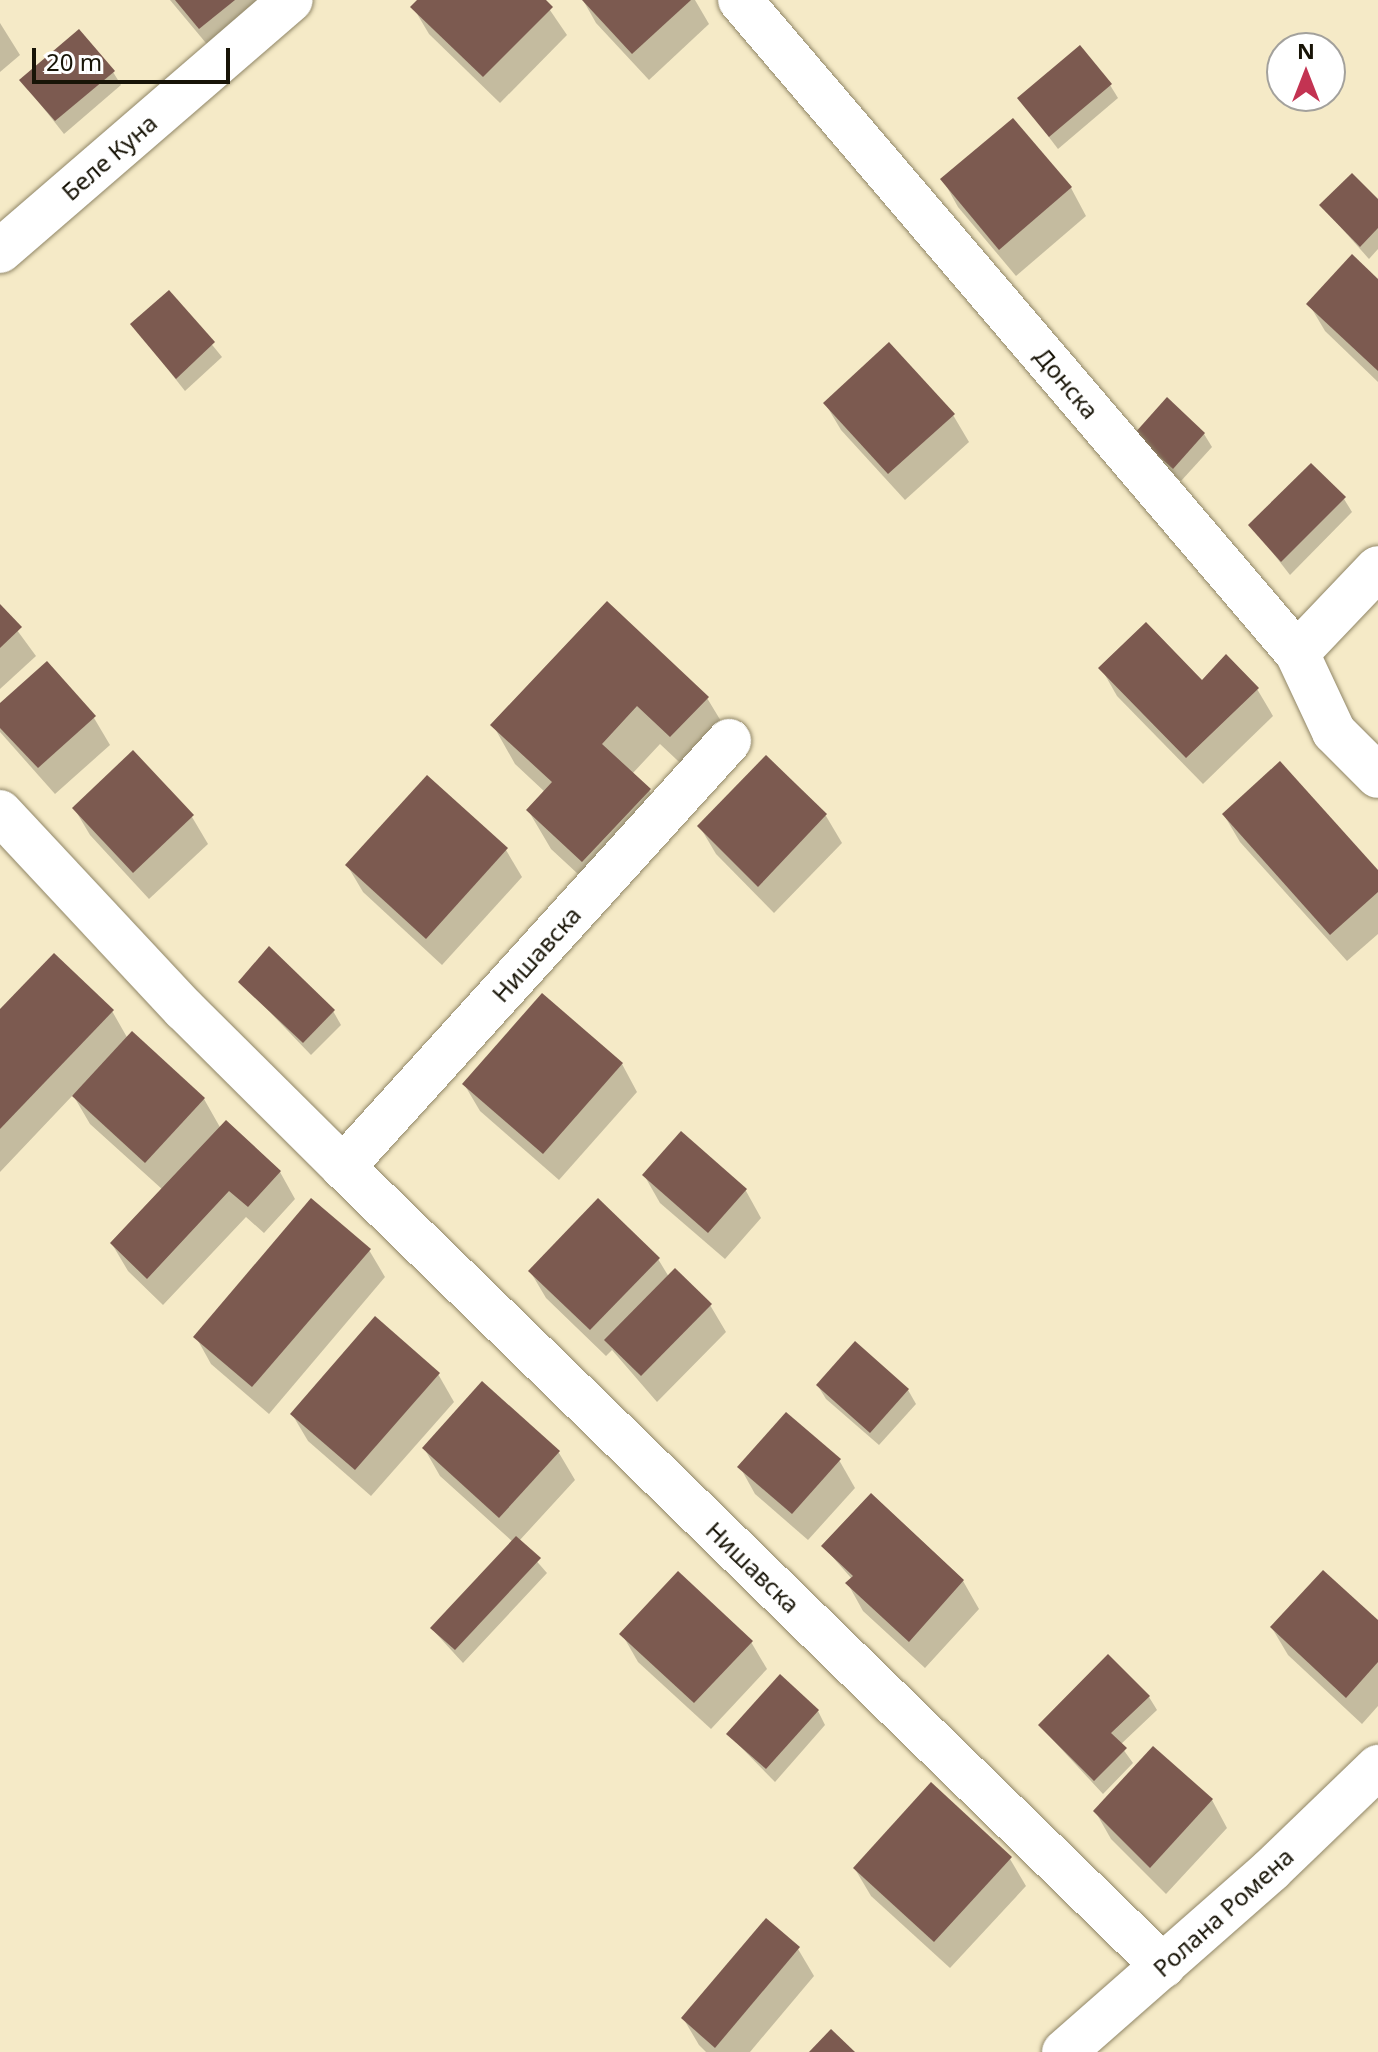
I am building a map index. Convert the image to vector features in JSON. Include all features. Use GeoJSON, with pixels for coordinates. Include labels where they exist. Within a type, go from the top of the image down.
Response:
{"type":"FeatureCollection","features":[{"type":"Feature","properties":{"kind":"street","name":"Беле Куна"},"geometry":{"type":"LineString","coordinates":[[0,251],[291,0]]}},
{"type":"Feature","properties":{"kind":"street","name":"Донска"},"geometry":{"type":"LineString","coordinates":[[740,0],[1297,653],[1334,732],[1378,776]]}},
{"type":"Feature","properties":{"kind":"street"},"geometry":{"type":"LineString","coordinates":[[1297,653],[1378,568]]}},
{"type":"Feature","properties":{"kind":"street","name":"Нишавска"},"geometry":{"type":"LineString","coordinates":[[343,1167],[729,741]]}},
{"type":"Feature","properties":{"kind":"street","name":"Нишавска"},"geometry":{"type":"LineString","coordinates":[[0,812],[184,1009],[343,1167],[1163,1966]]}},
{"type":"Feature","properties":{"kind":"street","name":"Ролана Ромена"},"geometry":{"type":"LineString","coordinates":[[1064,2052],[1163,1966],[1378,1767]]}},
{"type":"Feature","properties":{"kind":"building"},"geometry":{"type":"Polygon","coordinates":[[[175,0],[235,0],[199,29],[175,0]]]}},
{"type":"Feature","properties":{"kind":"building"},"geometry":{"type":"Polygon","coordinates":[[[417,0],[546,0],[553,7],[483,77],[410,7],[417,0]]]}},
{"type":"Feature","properties":{"kind":"building"},"geometry":{"type":"Polygon","coordinates":[[[582,0],[691,0],[632,54],[582,0]]]}},
{"type":"Feature","properties":{"kind":"building"},"geometry":{"type":"Polygon","coordinates":[[[79,29],[115,71],[55,121],[19,80],[79,29]]]}},
{"type":"Feature","properties":{"kind":"building"},"geometry":{"type":"Polygon","coordinates":[[[1080,45],[1112,84],[1049,137],[1017,98],[1080,45]]]}},
{"type":"Feature","properties":{"kind":"building"},"geometry":{"type":"Polygon","coordinates":[[[1013,118],[1072,187],[999,250],[940,179],[1013,118]]]}},
{"type":"Feature","properties":{"kind":"building"},"geometry":{"type":"Polygon","coordinates":[[[1352,173],[1378,199],[1378,228],[1360,247],[1319,205],[1352,173]]]}},
{"type":"Feature","properties":{"kind":"building"},"geometry":{"type":"Polygon","coordinates":[[[1352,254],[1378,279],[1378,371],[1306,304],[1352,254]]]}},
{"type":"Feature","properties":{"kind":"building"},"geometry":{"type":"Polygon","coordinates":[[[169,290],[215,342],[176,379],[130,324],[169,290]]]}},
{"type":"Feature","properties":{"kind":"building"},"geometry":{"type":"Polygon","coordinates":[[[889,342],[955,414],[888,474],[823,403],[889,342]]]}},
{"type":"Feature","properties":{"kind":"building"},"geometry":{"type":"Polygon","coordinates":[[[1167,397],[1205,433],[1173,469],[1134,434],[1167,397]]]}},
{"type":"Feature","properties":{"kind":"building"},"geometry":{"type":"Polygon","coordinates":[[[1311,463],[1346,497],[1281,562],[1248,525],[1311,463]]]}},
{"type":"Feature","properties":{"kind":"building"},"geometry":{"type":"Polygon","coordinates":[[[607,601],[709,697],[670,737],[637,706],[602,744],[651,789],[582,862],[526,810],[552,782],[490,725],[607,601]]]}},
{"type":"Feature","properties":{"kind":"building"},"geometry":{"type":"Polygon","coordinates":[[[0,604],[22,627],[0,648],[0,604]]]}},
{"type":"Feature","properties":{"kind":"building"},"geometry":{"type":"Polygon","coordinates":[[[1146,622],[1202,680],[1226,654],[1259,688],[1186,758],[1098,668],[1146,622]]]}},
{"type":"Feature","properties":{"kind":"building"},"geometry":{"type":"Polygon","coordinates":[[[47,661],[96,716],[38,768],[0,728],[0,703],[47,661]]]}},
{"type":"Feature","properties":{"kind":"building"},"geometry":{"type":"Polygon","coordinates":[[[133,750],[194,815],[133,873],[72,808],[133,750]]]}},
{"type":"Feature","properties":{"kind":"building"},"geometry":{"type":"Polygon","coordinates":[[[766,755],[827,814],[758,887],[697,826],[766,755]]]}},
{"type":"Feature","properties":{"kind":"building"},"geometry":{"type":"Polygon","coordinates":[[[1280,761],[1378,870],[1378,892],[1330,935],[1222,814],[1280,761]]]}},
{"type":"Feature","properties":{"kind":"building"},"geometry":{"type":"Polygon","coordinates":[[[427,775],[508,848],[426,939],[345,865],[427,775]]]}},
{"type":"Feature","properties":{"kind":"building"},"geometry":{"type":"Polygon","coordinates":[[[269,946],[335,1010],[303,1043],[238,982],[269,946]]]}},
{"type":"Feature","properties":{"kind":"building"},"geometry":{"type":"Polygon","coordinates":[[[54,953],[114,1010],[0,1129],[0,1009],[54,953]]]}},
{"type":"Feature","properties":{"kind":"building"},"geometry":{"type":"Polygon","coordinates":[[[542,993],[623,1063],[543,1154],[462,1084],[542,993]]]}},
{"type":"Feature","properties":{"kind":"building"},"geometry":{"type":"Polygon","coordinates":[[[132,1031],[205,1098],[145,1163],[72,1096],[132,1031]]]}},
{"type":"Feature","properties":{"kind":"building"},"geometry":{"type":"Polygon","coordinates":[[[226,1120],[281,1171],[248,1207],[229,1191],[147,1279],[110,1243],[226,1120]]]}},
{"type":"Feature","properties":{"kind":"building"},"geometry":{"type":"Polygon","coordinates":[[[681,1131],[747,1189],[708,1233],[642,1175],[681,1131]]]}},
{"type":"Feature","properties":{"kind":"building"},"geometry":{"type":"Polygon","coordinates":[[[311,1198],[371,1249],[252,1387],[193,1337],[311,1198]]]}},
{"type":"Feature","properties":{"kind":"building"},"geometry":{"type":"Polygon","coordinates":[[[598,1198],[660,1258],[590,1330],[528,1271],[598,1198]]]}},
{"type":"Feature","properties":{"kind":"building"},"geometry":{"type":"Polygon","coordinates":[[[675,1268],[712,1304],[641,1376],[604,1340],[675,1268]]]}},
{"type":"Feature","properties":{"kind":"building"},"geometry":{"type":"Polygon","coordinates":[[[375,1316],[440,1373],[355,1470],[290,1414],[375,1316]]]}},
{"type":"Feature","properties":{"kind":"building"},"geometry":{"type":"Polygon","coordinates":[[[855,1341],[909,1389],[870,1433],[816,1385],[855,1341]]]}},
{"type":"Feature","properties":{"kind":"building"},"geometry":{"type":"Polygon","coordinates":[[[482,1381],[560,1451],[499,1518],[422,1448],[482,1381]]]}},
{"type":"Feature","properties":{"kind":"building"},"geometry":{"type":"Polygon","coordinates":[[[786,1412],[841,1459],[792,1514],[737,1467],[786,1412]]]}},
{"type":"Feature","properties":{"kind":"building"},"geometry":{"type":"Polygon","coordinates":[[[871,1493],[964,1580],[909,1642],[845,1583],[853,1576],[821,1546],[871,1493]]]}},
{"type":"Feature","properties":{"kind":"building"},"geometry":{"type":"Polygon","coordinates":[[[516,1536],[541,1558],[455,1650],[430,1628],[516,1536]]]}},
{"type":"Feature","properties":{"kind":"building"},"geometry":{"type":"Polygon","coordinates":[[[1323,1570],[1378,1620],[1378,1662],[1346,1698],[1270,1627],[1323,1570]]]}},
{"type":"Feature","properties":{"kind":"building"},"geometry":{"type":"Polygon","coordinates":[[[678,1571],[753,1641],[694,1703],[619,1634],[678,1571]]]}},
{"type":"Feature","properties":{"kind":"building"},"geometry":{"type":"Polygon","coordinates":[[[1108,1654],[1150,1696],[1111,1733],[1127,1748],[1094,1781],[1038,1725],[1108,1654]]]}},
{"type":"Feature","properties":{"kind":"building"},"geometry":{"type":"Polygon","coordinates":[[[780,1674],[819,1710],[766,1769],[726,1734],[780,1674]]]}},
{"type":"Feature","properties":{"kind":"building"},"geometry":{"type":"Polygon","coordinates":[[[1153,1746],[1213,1799],[1150,1868],[1093,1811],[1153,1746]]]}},
{"type":"Feature","properties":{"kind":"building"},"geometry":{"type":"Polygon","coordinates":[[[931,1782],[1012,1857],[934,1942],[853,1868],[931,1782]]]}},
{"type":"Feature","properties":{"kind":"building"},"geometry":{"type":"Polygon","coordinates":[[[766,1918],[800,1947],[715,2048],[681,2018],[766,1918]]]}},
{"type":"Feature","properties":{"kind":"building"},"geometry":{"type":"Polygon","coordinates":[[[831,2029],[855,2052],[809,2052],[831,2029]]]}}]}
